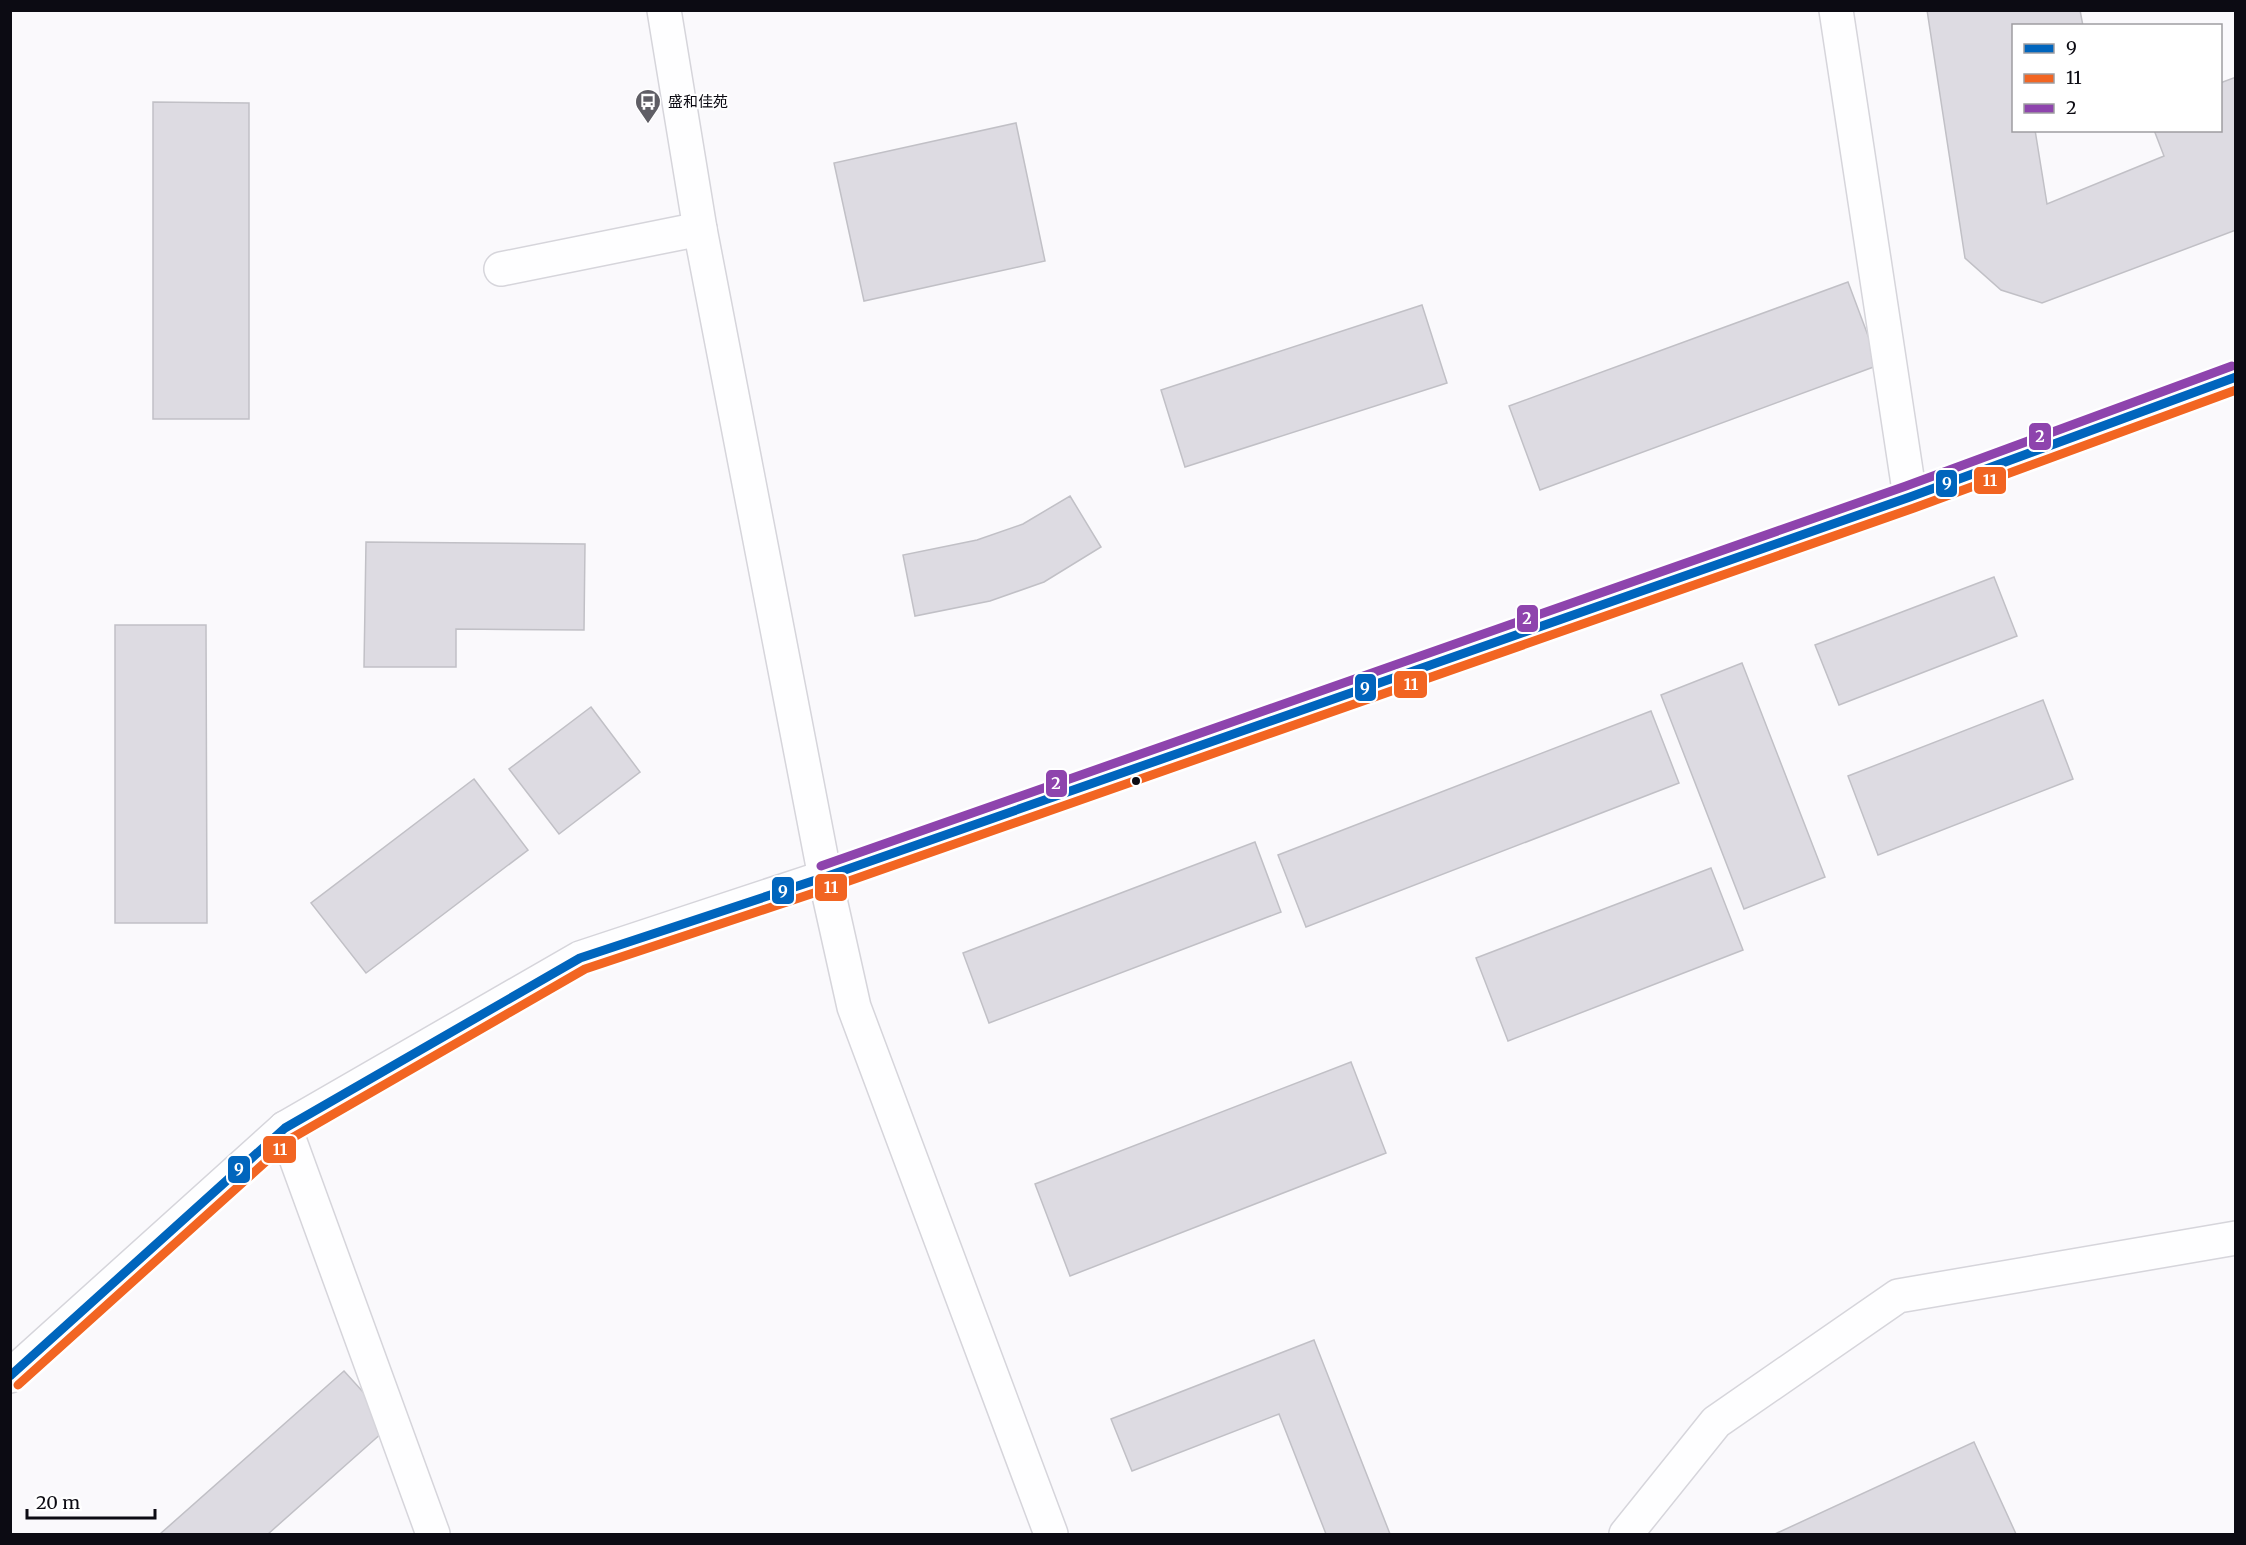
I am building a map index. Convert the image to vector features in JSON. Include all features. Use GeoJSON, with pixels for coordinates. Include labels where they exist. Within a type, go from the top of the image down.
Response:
{"type":"FeatureCollection","features":[{"type":"Feature","properties":{"kind":"street"},"geometry":{"type":"LineString","coordinates":[[664,10],[700,229],[825,876],[854,1006],[1051,1534]]}},
{"type":"Feature","properties":{"kind":"street"},"geometry":{"type":"LineString","coordinates":[[1836,10],[1910,497]]}},
{"type":"Feature","properties":{"kind":"street"},"geometry":{"type":"LineString","coordinates":[[501,269],[700,229]]}},
{"type":"Feature","properties":{"kind":"street"},"geometry":{"type":"LineString","coordinates":[[10,1376],[285,1128],[579,958],[825,876],[1910,497],[2235,377]]}},
{"type":"Feature","properties":{"kind":"street"},"geometry":{"type":"LineString","coordinates":[[285,1128],[433,1534]]}},
{"type":"Feature","properties":{"kind":"street"},"geometry":{"type":"LineString","coordinates":[[1626,1534],[1716,1422],[1898,1296],[2235,1238]]}},
{"type":"Feature","properties":{"kind":"building"},"geometry":{"type":"Polygon","coordinates":[[[1927,10],[2080,10],[2083,24],[2012,24],[2012,132],[2035,132],[2047,204],[2164,156],[2155,132],[2222,132],[2222,82],[2236,77],[2236,230],[2042,303],[2001,290],[1965,258],[1927,10]]]}},
{"type":"Feature","properties":{"kind":"building"},"geometry":{"type":"Polygon","coordinates":[[[153,102],[249,103],[249,419],[153,419],[153,102]]]}},
{"type":"Feature","properties":{"kind":"building"},"geometry":{"type":"Polygon","coordinates":[[[1016,123],[1045,261],[864,301],[834,163],[1016,123]]]}},
{"type":"Feature","properties":{"kind":"building"},"geometry":{"type":"Polygon","coordinates":[[[1848,282],[1879,365],[1540,490],[1509,406],[1848,282]]]}},
{"type":"Feature","properties":{"kind":"building"},"geometry":{"type":"Polygon","coordinates":[[[1422,305],[1447,383],[1185,467],[1161,390],[1422,305]]]}},
{"type":"Feature","properties":{"kind":"building"},"geometry":{"type":"Polygon","coordinates":[[[1070,496],[1101,547],[1044,582],[990,601],[915,616],[903,555],[977,540],[1023,524],[1070,496]]]}},
{"type":"Feature","properties":{"kind":"building"},"geometry":{"type":"Polygon","coordinates":[[[366,542],[585,544],[584,630],[456,629],[456,667],[364,667],[366,542]]]}},
{"type":"Feature","properties":{"kind":"building"},"geometry":{"type":"Polygon","coordinates":[[[1994,577],[2017,636],[1839,705],[1815,645],[1994,577]]]}},
{"type":"Feature","properties":{"kind":"building"},"geometry":{"type":"Polygon","coordinates":[[[115,625],[206,625],[207,923],[115,923],[115,625]]]}},
{"type":"Feature","properties":{"kind":"building"},"geometry":{"type":"Polygon","coordinates":[[[1742,663],[1825,877],[1744,909],[1661,695],[1742,663]]]}},
{"type":"Feature","properties":{"kind":"building"},"geometry":{"type":"Polygon","coordinates":[[[2043,700],[2073,779],[1878,855],[1848,776],[2043,700]]]}},
{"type":"Feature","properties":{"kind":"building"},"geometry":{"type":"Polygon","coordinates":[[[591,707],[640,772],[559,834],[509,769],[591,707]]]}},
{"type":"Feature","properties":{"kind":"building"},"geometry":{"type":"Polygon","coordinates":[[[1651,711],[1679,783],[1306,927],[1278,855],[1651,711]]]}},
{"type":"Feature","properties":{"kind":"building"},"geometry":{"type":"Polygon","coordinates":[[[474,779],[528,850],[366,973],[311,903],[474,779]]]}},
{"type":"Feature","properties":{"kind":"building"},"geometry":{"type":"Polygon","coordinates":[[[1255,842],[1281,912],[989,1023],[963,953],[1255,842]]]}},
{"type":"Feature","properties":{"kind":"building"},"geometry":{"type":"Polygon","coordinates":[[[1711,868],[1743,950],[1508,1041],[1476,958],[1711,868]]]}},
{"type":"Feature","properties":{"kind":"building"},"geometry":{"type":"Polygon","coordinates":[[[1351,1062],[1386,1153],[1070,1276],[1035,1184],[1351,1062]]]}},
{"type":"Feature","properties":{"kind":"building"},"geometry":{"type":"Polygon","coordinates":[[[1314,1340],[1390,1534],[1326,1534],[1279,1414],[1132,1471],[1111,1419],[1314,1340]]]}},
{"type":"Feature","properties":{"kind":"building"},"geometry":{"type":"Polygon","coordinates":[[[344,1371],[392,1424],[268,1534],[160,1534],[344,1371]]]}},
{"type":"Feature","properties":{"kind":"building"},"geometry":{"type":"Polygon","coordinates":[[[1974,1442],[2016,1534],[1775,1534],[1974,1442]]]}},
{"type":"Feature","properties":{"kind":"transit line","name":"2"},"geometry":{"type":"LineString","coordinates":[[821,866],[1906,486],[2232,366]]}},
{"type":"Feature","properties":{"kind":"transit line","name":"9"},"geometry":{"type":"LineString","coordinates":[[10,1376],[285,1128],[580,958],[825,877],[1910,497],[2236,377]]}},
{"type":"Feature","properties":{"kind":"transit line","name":"11"},"geometry":{"type":"LineString","coordinates":[[18,1385],[292,1138],[585,969],[829,888],[1914,508],[2236,390]]}},
{"type":"Feature","properties":{"kind":"place","name":"盛和佳苑"},"geometry":{"type":"Point","coordinates":[648,125]}}]}
